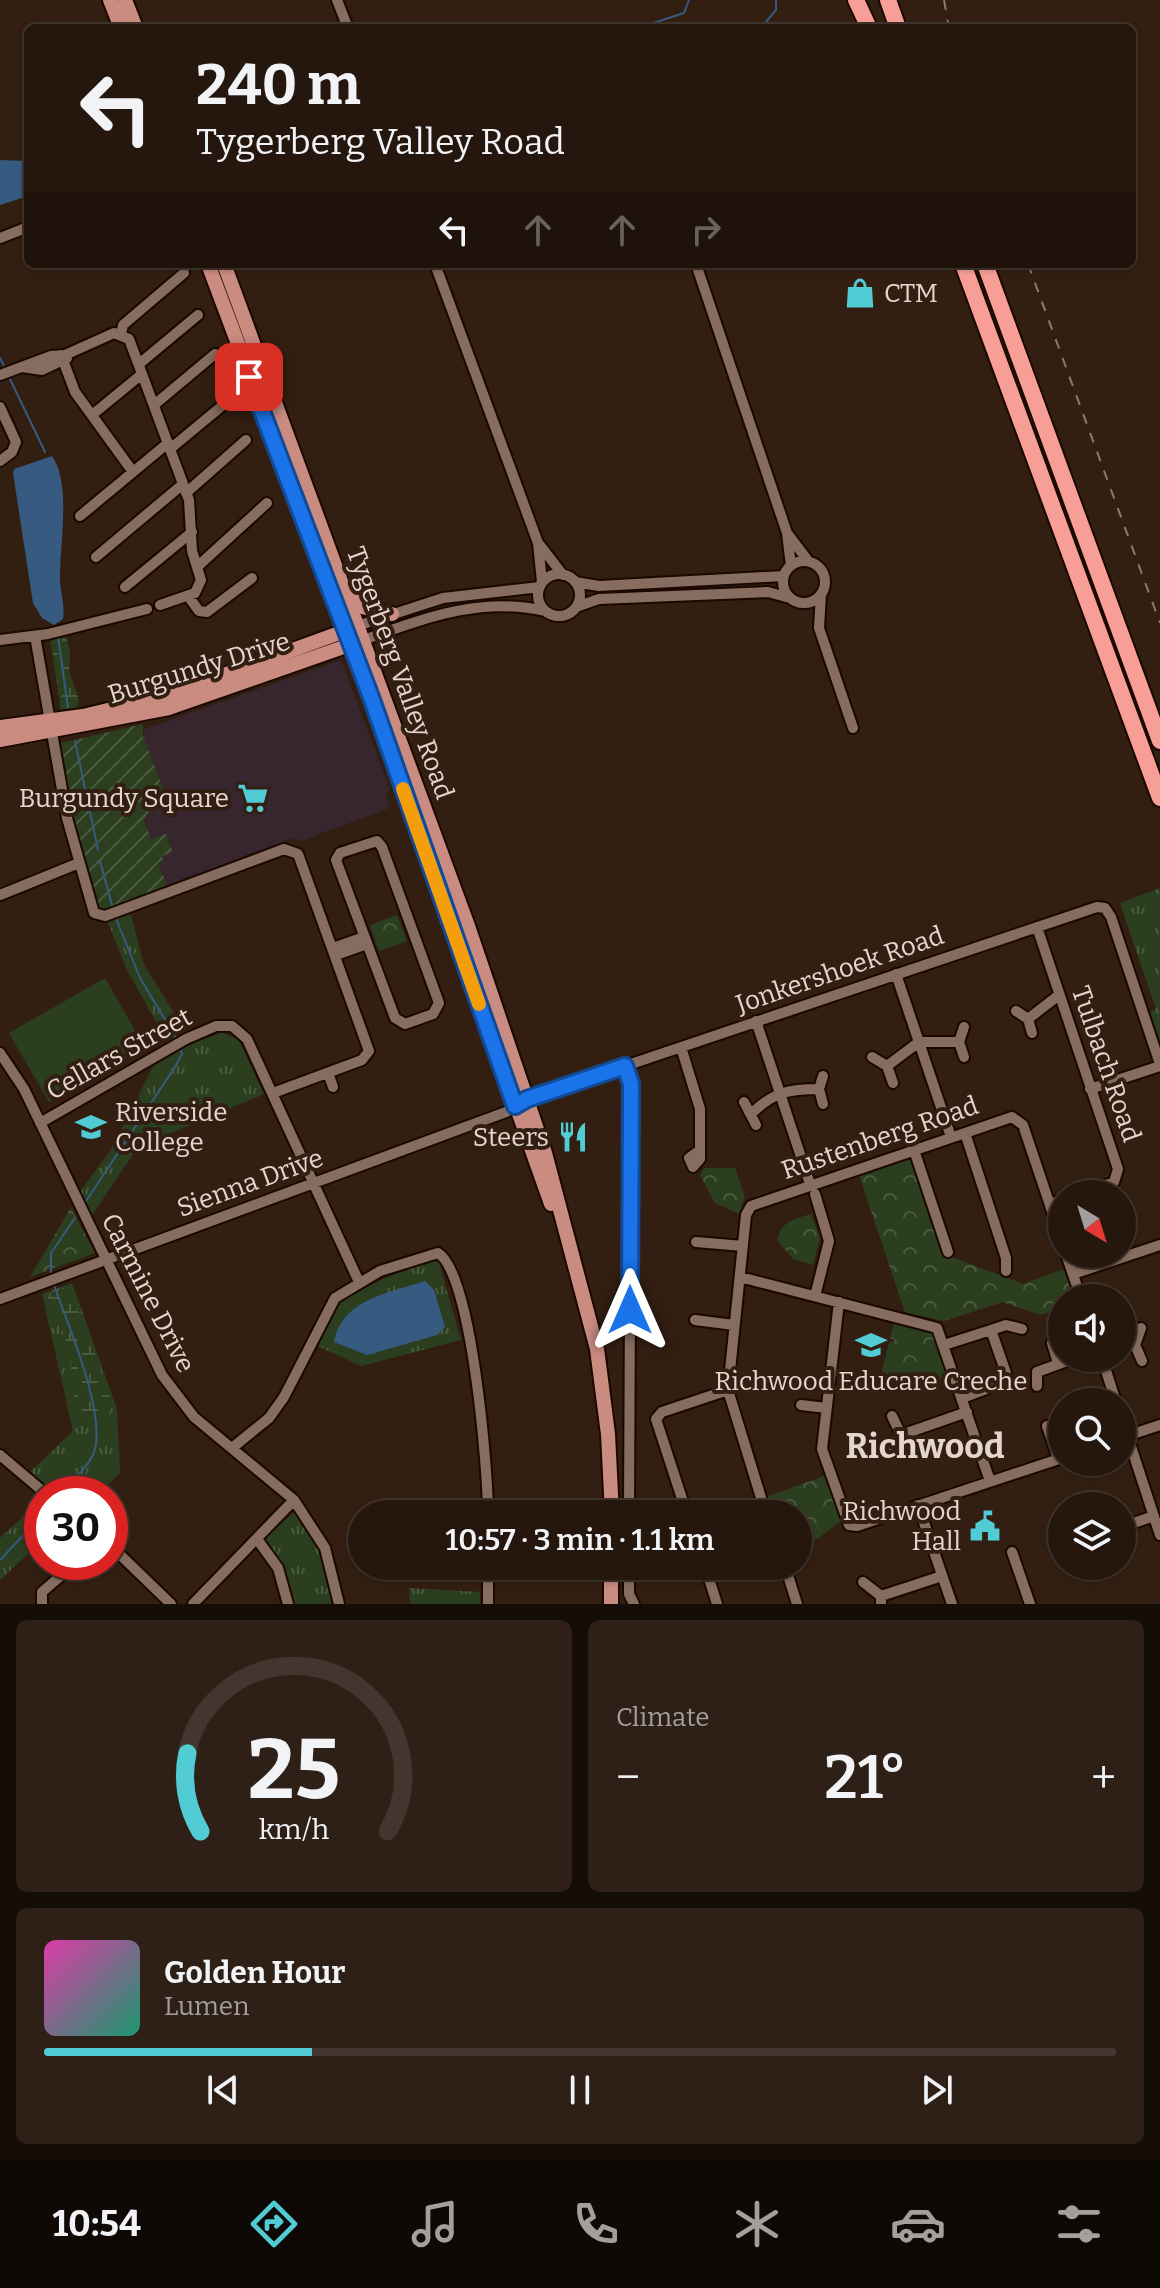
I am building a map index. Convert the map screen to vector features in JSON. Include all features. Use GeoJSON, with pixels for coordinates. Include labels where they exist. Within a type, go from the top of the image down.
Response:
{"type":"FeatureCollection","features":[{"type":"Feature","properties":{"kind":"highway"},"geometry":{"type":"LineString","coordinates":[[856,0],[867,24]]}},
{"type":"Feature","properties":{"kind":"highway"},"geometry":{"type":"LineString","coordinates":[[866,0],[875,24]]}},
{"type":"Feature","properties":{"kind":"highway"},"geometry":{"type":"LineString","coordinates":[[888,0],[899,24]]}},
{"type":"Feature","properties":{"kind":"highway"},"geometry":{"type":"LineString","coordinates":[[894,0],[900,24]]}},
{"type":"Feature","properties":{"kind":"highway"},"geometry":{"type":"LineString","coordinates":[[964,268],[1160,798]]}},
{"type":"Feature","properties":{"kind":"highway"},"geometry":{"type":"LineString","coordinates":[[986,268],[1160,741]]}},
{"type":"Feature","properties":{"kind":"main road"},"geometry":{"type":"LineString","coordinates":[[115,2],[120,24]]}},
{"type":"Feature","properties":{"kind":"main road"},"geometry":{"type":"LineString","coordinates":[[115,2],[133,24]]}},
{"type":"Feature","properties":{"kind":"main road","name":"Tygerberg Valley Road"},"geometry":{"type":"LineString","coordinates":[[210,268],[354,635],[581,1279],[606,1402],[611,1500]]}},
{"type":"Feature","properties":{"kind":"main road","name":"Tygerberg Valley Road"},"geometry":{"type":"LineString","coordinates":[[225,268],[326,543],[354,635]]}},
{"type":"Feature","properties":{"kind":"main road"},"geometry":{"type":"LineString","coordinates":[[326,543],[362,607],[392,614]]}},
{"type":"Feature","properties":{"kind":"main road","name":"Burgundy Drive"},"geometry":{"type":"LineString","coordinates":[[0,740],[50,727],[169,708],[354,635]]}},
{"type":"Feature","properties":{"kind":"main road","name":"Burgundy Drive"},"geometry":{"type":"LineString","coordinates":[[0,727],[50,727]]}},
{"type":"Feature","properties":{"kind":"main road"},"geometry":{"type":"LineString","coordinates":[[611,1580],[611,1604]]}},
{"type":"Feature","properties":{"kind":"street"},"geometry":{"type":"LineString","coordinates":[[337,0],[346,24]]}},
{"type":"Feature","properties":{"kind":"street"},"geometry":{"type":"LineString","coordinates":[[0,238],[24,229]]}},
{"type":"Feature","properties":{"kind":"street"},"geometry":{"type":"LineString","coordinates":[[436,268],[538,543],[541,584],[538,598],[545,611]]}},
{"type":"Feature","properties":{"kind":"street"},"geometry":{"type":"LineString","coordinates":[[697,268],[787,533],[788,571],[784,588],[819,628]]}},
{"type":"Feature","properties":{"kind":"street"},"geometry":{"type":"LineString","coordinates":[[121,334],[123,325],[184,273]]}},
{"type":"Feature","properties":{"kind":"street"},"geometry":{"type":"LineString","coordinates":[[92,415],[198,315]]}},
{"type":"Feature","properties":{"kind":"street"},"geometry":{"type":"LineString","coordinates":[[0,375],[62,358],[121,334]]}},
{"type":"Feature","properties":{"kind":"street"},"geometry":{"type":"LineString","coordinates":[[121,334],[130,341],[185,489],[200,586],[188,596],[160,605]]}},
{"type":"Feature","properties":{"kind":"street"},"geometry":{"type":"LineString","coordinates":[[154,405],[215,354]]}},
{"type":"Feature","properties":{"kind":"street"},"geometry":{"type":"LineString","coordinates":[[62,358],[75,392],[133,472]]}},
{"type":"Feature","properties":{"kind":"street"},"geometry":{"type":"LineString","coordinates":[[80,516],[234,396]]}},
{"type":"Feature","properties":{"kind":"street"},"geometry":{"type":"LineString","coordinates":[[0,407],[16,442],[12,452],[0,461]]}},
{"type":"Feature","properties":{"kind":"street"},"geometry":{"type":"LineString","coordinates":[[96,557],[246,440]]}},
{"type":"Feature","properties":{"kind":"street"},"geometry":{"type":"LineString","coordinates":[[197,567],[267,503]]}},
{"type":"Feature","properties":{"kind":"street"},"geometry":{"type":"LineString","coordinates":[[125,587],[192,532]]}},
{"type":"Feature","properties":{"kind":"street"},"geometry":{"type":"LineString","coordinates":[[787,533],[809,562],[819,567],[825,578],[819,628],[853,728]]}},
{"type":"Feature","properties":{"kind":"street"},"geometry":{"type":"LineString","coordinates":[[538,543],[563,575],[575,582],[630,585],[788,571],[809,562]]}},
{"type":"Feature","properties":{"kind":"street"},"geometry":{"type":"LineString","coordinates":[[354,635],[392,614],[471,592],[541,584],[550,576],[563,575]]}},
{"type":"Feature","properties":{"kind":"street"},"geometry":{"type":"LineString","coordinates":[[188,596],[199,611],[207,612],[252,578]]}},
{"type":"Feature","properties":{"kind":"street"},"geometry":{"type":"LineString","coordinates":[[575,582],[580,594],[576,607]]}},
{"type":"Feature","properties":{"kind":"street"},"geometry":{"type":"LineString","coordinates":[[354,635],[461,609],[506,604],[565,615],[576,607],[599,599],[768,592],[794,600],[812,601],[821,594]]}},
{"type":"Feature","properties":{"kind":"street"},"geometry":{"type":"LineString","coordinates":[[0,640],[48,634],[147,609]]}},
{"type":"Feature","properties":{"kind":"street"},"geometry":{"type":"LineString","coordinates":[[35,636],[50,727],[79,863],[91,909],[97,915],[105,916],[290,849],[298,854],[369,1048],[362,1060],[273,1093]]}},
{"type":"Feature","properties":{"kind":"street"},"geometry":{"type":"LineString","coordinates":[[377,841],[382,847],[439,1003],[435,1012],[405,1024],[396,1021],[366,941],[336,860],[340,853],[377,841]]}},
{"type":"Feature","properties":{"kind":"street"},"geometry":{"type":"LineString","coordinates":[[0,895],[79,863]]}},
{"type":"Feature","properties":{"kind":"street","name":"Jonkershoek Road"},"geometry":{"type":"LineString","coordinates":[[521,1103],[1097,907],[1105,908],[1111,917],[1160,1065]]}},
{"type":"Feature","properties":{"kind":"street","name":"Tulbach Road"},"geometry":{"type":"LineString","coordinates":[[1037,927],[1118,1176],[1114,1180]]}},
{"type":"Feature","properties":{"kind":"street"},"geometry":{"type":"LineString","coordinates":[[335,951],[366,941]]}},
{"type":"Feature","properties":{"kind":"street"},"geometry":{"type":"LineString","coordinates":[[896,974],[951,1137]]}},
{"type":"Feature","properties":{"kind":"street"},"geometry":{"type":"LineString","coordinates":[[1028,1019],[1059,995]]}},
{"type":"Feature","properties":{"kind":"street"},"geometry":{"type":"LineString","coordinates":[[1016,1011],[1028,1019],[1032,1033]]}},
{"type":"Feature","properties":{"kind":"street"},"geometry":{"type":"LineString","coordinates":[[756,1021],[829,1241],[815,1296]]}},
{"type":"Feature","properties":{"kind":"street","name":"Cellars Street"},"geometry":{"type":"LineString","coordinates":[[40,1123],[186,1039],[221,1025],[240,1030],[273,1093],[359,1282]]}},
{"type":"Feature","properties":{"kind":"street"},"geometry":{"type":"LineString","coordinates":[[964,1027],[959,1042],[964,1057]]}},
{"type":"Feature","properties":{"kind":"street"},"geometry":{"type":"LineString","coordinates":[[887,1066],[919,1042],[959,1042]]}},
{"type":"Feature","properties":{"kind":"street"},"geometry":{"type":"LineString","coordinates":[[681,1047],[700,1109],[700,1150]]}},
{"type":"Feature","properties":{"kind":"street","name":"Carmine Drive"},"geometry":{"type":"LineString","coordinates":[[0,1053],[40,1123],[170,1388],[194,1417],[294,1500],[325,1548],[339,1604]]}},
{"type":"Feature","properties":{"kind":"street"},"geometry":{"type":"LineString","coordinates":[[872,1057],[887,1066],[893,1083]]}},
{"type":"Feature","properties":{"kind":"street"},"geometry":{"type":"LineString","coordinates":[[1090,1089],[1160,1065]]}},
{"type":"Feature","properties":{"kind":"street"},"geometry":{"type":"LineString","coordinates":[[625,1066],[631,1084],[629,1500]]}},
{"type":"Feature","properties":{"kind":"street"},"geometry":{"type":"LineString","coordinates":[[328,1073],[333,1087]]}},
{"type":"Feature","properties":{"kind":"street"},"geometry":{"type":"LineString","coordinates":[[823,1076],[819,1089],[823,1104]]}},
{"type":"Feature","properties":{"kind":"street"},"geometry":{"type":"LineString","coordinates":[[752,1113],[779,1092],[819,1089]]}},
{"type":"Feature","properties":{"kind":"street"},"geometry":{"type":"LineString","coordinates":[[744,1102],[756,1125]]}},
{"type":"Feature","properties":{"kind":"street","name":"Sienna Drive"},"geometry":{"type":"LineString","coordinates":[[0,1299],[521,1103]]}},
{"type":"Feature","properties":{"kind":"street","name":"Rustenberg Road"},"geometry":{"type":"LineString","coordinates":[[743,1246],[749,1208],[813,1189],[914,1150],[1010,1118],[1018,1119],[1023,1125],[1048,1198]]}},
{"type":"Feature","properties":{"kind":"street"},"geometry":{"type":"LineString","coordinates":[[965,1133],[1006,1258],[1006,1271]]}},
{"type":"Feature","properties":{"kind":"street"},"geometry":{"type":"LineString","coordinates":[[914,1150],[948,1252]]}},
{"type":"Feature","properties":{"kind":"street"},"geometry":{"type":"LineString","coordinates":[[696,1242],[743,1246],[728,1390],[762,1500]]}},
{"type":"Feature","properties":{"kind":"street"},"geometry":{"type":"LineString","coordinates":[[1073,1274],[1160,1245]]}},
{"type":"Feature","properties":{"kind":"street"},"geometry":{"type":"LineString","coordinates":[[232,1448],[272,1414],[331,1302],[359,1282],[431,1253],[446,1259],[478,1387],[487,1500]]}},
{"type":"Feature","properties":{"kind":"street"},"geometry":{"type":"LineString","coordinates":[[1071,1268],[1076,1284]]}},
{"type":"Feature","properties":{"kind":"street"},"geometry":{"type":"LineString","coordinates":[[740,1277],[932,1326],[940,1332],[990,1481]]}},
{"type":"Feature","properties":{"kind":"street"},"geometry":{"type":"LineString","coordinates":[[839,1302],[823,1453],[847,1523],[857,1526],[1048,1462]]}},
{"type":"Feature","properties":{"kind":"street"},"geometry":{"type":"LineString","coordinates":[[695,1320],[734,1325]]}},
{"type":"Feature","properties":{"kind":"street"},"geometry":{"type":"LineString","coordinates":[[944,1345],[1006,1325],[1022,1329]]}},
{"type":"Feature","properties":{"kind":"street"},"geometry":{"type":"LineString","coordinates":[[1136,1342],[1141,1328]]}},
{"type":"Feature","properties":{"kind":"street"},"geometry":{"type":"LineString","coordinates":[[962,1398],[997,1385],[1005,1377],[991,1330]]}},
{"type":"Feature","properties":{"kind":"street"},"geometry":{"type":"LineString","coordinates":[[1136,1347],[1142,1361]]}},
{"type":"Feature","properties":{"kind":"street"},"geometry":{"type":"LineString","coordinates":[[1037,1386],[1037,1372],[1048,1368]]}},
{"type":"Feature","properties":{"kind":"street"},"geometry":{"type":"LineString","coordinates":[[682,1500],[656,1419],[662,1412],[728,1390]]}},
{"type":"Feature","properties":{"kind":"street"},"geometry":{"type":"LineString","coordinates":[[801,1405],[826,1408]]}},
{"type":"Feature","properties":{"kind":"street"},"geometry":{"type":"LineString","coordinates":[[893,1447],[901,1435],[967,1412]]}},
{"type":"Feature","properties":{"kind":"street"},"geometry":{"type":"LineString","coordinates":[[892,1416],[901,1435]]}},
{"type":"Feature","properties":{"kind":"street"},"geometry":{"type":"LineString","coordinates":[[1136,1433],[1160,1425]]}},
{"type":"Feature","properties":{"kind":"street"},"geometry":{"type":"LineString","coordinates":[[0,1455],[25,1476]]}},
{"type":"Feature","properties":{"kind":"street"},"geometry":{"type":"LineString","coordinates":[[1136,1464],[1155,1510],[1160,1535]]}},
{"type":"Feature","properties":{"kind":"street"},"geometry":{"type":"LineString","coordinates":[[193,1604],[294,1500]]}},
{"type":"Feature","properties":{"kind":"street"},"geometry":{"type":"LineString","coordinates":[[918,1505],[952,1604]]}},
{"type":"Feature","properties":{"kind":"street"},"geometry":{"type":"LineString","coordinates":[[1136,1520],[1155,1510]]}},
{"type":"Feature","properties":{"kind":"street"},"geometry":{"type":"LineString","coordinates":[[257,1539],[278,1568],[288,1604]]}},
{"type":"Feature","properties":{"kind":"street"},"geometry":{"type":"LineString","coordinates":[[1012,1552],[1030,1604]]}},
{"type":"Feature","properties":{"kind":"street"},"geometry":{"type":"LineString","coordinates":[[128,1562],[171,1604]]}},
{"type":"Feature","properties":{"kind":"street"},"geometry":{"type":"LineString","coordinates":[[863,1582],[881,1600],[942,1576]]}},
{"type":"Feature","properties":{"kind":"street"},"geometry":{"type":"LineString","coordinates":[[42,1604],[42,1592],[56,1580]]}},
{"type":"Feature","properties":{"kind":"street"},"geometry":{"type":"LineString","coordinates":[[488,1580],[488,1604]]}},
{"type":"Feature","properties":{"kind":"street"},"geometry":{"type":"LineString","coordinates":[[629,1580],[629,1594],[634,1604]]}},
{"type":"Feature","properties":{"kind":"street"},"geometry":{"type":"LineString","coordinates":[[709,1580],[717,1604]]}},
{"type":"Feature","properties":{"kind":"street"},"geometry":{"type":"LineString","coordinates":[[789,1580],[797,1604]]}},
{"type":"Feature","properties":{"kind":"shaded area"},"geometry":{"type":"Polygon","coordinates":[[[341,660],[390,789],[386,797],[390,808],[301,841],[293,838],[167,886],[158,863],[161,856],[173,851],[166,834],[151,840],[144,821],[151,802],[165,796],[143,736],[145,729],[341,660]]]}},
{"type":"Feature","properties":{"kind":"green space"},"geometry":{"type":"Polygon","coordinates":[[[65,635],[70,649],[69,670],[79,701],[76,708],[61,710],[50,638],[65,635]]]}},
{"type":"Feature","properties":{"kind":"green space"},"geometry":{"type":"Polygon","coordinates":[[[143,724],[143,736],[166,796],[151,802],[144,821],[151,839],[166,834],[173,852],[162,856],[163,861],[158,863],[167,886],[103,912],[93,906],[58,749],[61,743],[143,724]]]}},
{"type":"Feature","properties":{"kind":"green space"},"geometry":{"type":"Polygon","coordinates":[[[1160,888],[1160,1042],[1150,1012],[1156,1009],[1120,903],[1160,888]]]}},
{"type":"Feature","properties":{"kind":"green space"},"geometry":{"type":"Polygon","coordinates":[[[130,911],[144,965],[185,1030],[168,1043],[127,970],[107,920],[130,911]]]}},
{"type":"Feature","properties":{"kind":"green space"},"geometry":{"type":"Polygon","coordinates":[[[397,915],[407,941],[379,951],[370,925],[397,915]]]}},
{"type":"Feature","properties":{"kind":"green space"},"geometry":{"type":"Polygon","coordinates":[[[105,978],[144,1046],[49,1102],[9,1033],[105,978]]]}},
{"type":"Feature","properties":{"kind":"green space"},"geometry":{"type":"Polygon","coordinates":[[[222,1033],[238,1039],[264,1094],[138,1147],[92,1215],[80,1192],[110,1151],[155,1063],[189,1044],[222,1033]]]}},
{"type":"Feature","properties":{"kind":"green space"},"geometry":{"type":"Polygon","coordinates":[[[906,1157],[913,1160],[944,1254],[1023,1284],[1064,1269],[1069,1284],[1048,1284],[1048,1312],[1040,1315],[1003,1302],[944,1321],[905,1312],[859,1175],[906,1157]]]}},
{"type":"Feature","properties":{"kind":"green space"},"geometry":{"type":"Polygon","coordinates":[[[704,1168],[735,1168],[745,1197],[739,1214],[715,1203],[700,1175],[704,1168]]]}},
{"type":"Feature","properties":{"kind":"green space"},"geometry":{"type":"Polygon","coordinates":[[[70,1209],[95,1253],[30,1277],[70,1209]]]}},
{"type":"Feature","properties":{"kind":"green space"},"geometry":{"type":"Polygon","coordinates":[[[811,1214],[820,1238],[813,1265],[793,1259],[777,1240],[785,1225],[811,1214]]]}},
{"type":"Feature","properties":{"kind":"green space"},"geometry":{"type":"Polygon","coordinates":[[[432,1260],[439,1263],[461,1340],[361,1366],[315,1345],[340,1300],[432,1260]]]}},
{"type":"Feature","properties":{"kind":"green space"},"geometry":{"type":"Polygon","coordinates":[[[72,1283],[117,1409],[120,1473],[117,1476],[35,1476],[30,1472],[73,1431],[42,1294],[72,1283]]]}},
{"type":"Feature","properties":{"kind":"green space"},"geometry":{"type":"Polygon","coordinates":[[[71,1287],[79,1316],[76,1320],[80,1330],[88,1333],[112,1403],[111,1410],[93,1429],[82,1423],[67,1345],[48,1298],[50,1293],[71,1287]]]}},
{"type":"Feature","properties":{"kind":"green space"},"geometry":{"type":"Polygon","coordinates":[[[895,1319],[936,1331],[953,1379],[919,1390],[880,1378],[895,1319]]]}},
{"type":"Feature","properties":{"kind":"green space"},"geometry":{"type":"Polygon","coordinates":[[[825,1476],[841,1521],[812,1543],[812,1500],[769,1500],[768,1496],[825,1476]]]}},
{"type":"Feature","properties":{"kind":"green space"},"geometry":{"type":"Polygon","coordinates":[[[293,1513],[309,1528],[315,1540],[333,1604],[291,1604],[265,1543],[267,1536],[293,1513]]]}},
{"type":"Feature","properties":{"kind":"green space"},"geometry":{"type":"Polygon","coordinates":[[[24,1516],[24,1558],[0,1580],[0,1538],[24,1516]]]}},
{"type":"Feature","properties":{"kind":"green space"},"geometry":{"type":"Polygon","coordinates":[[[409,1588],[480,1592],[480,1604],[410,1604],[409,1588]]]}},
{"type":"Feature","properties":{"kind":"water"},"geometry":{"type":"Polygon","coordinates":[[[0,160],[24,161],[24,197],[0,205],[0,160]]]}},
{"type":"Feature","properties":{"kind":"water"},"geometry":{"type":"Polygon","coordinates":[[[52,456],[62,483],[63,499],[60,581],[63,619],[54,625],[42,618],[33,603],[13,473],[14,469],[52,456]]]}},
{"type":"Feature","properties":{"kind":"water"},"geometry":{"type":"Polygon","coordinates":[[[425,1281],[434,1290],[445,1327],[437,1335],[367,1355],[334,1342],[339,1328],[357,1307],[382,1294],[425,1281]]]}},
{"type":"Feature","properties":{"kind":"waterway"},"geometry":{"type":"LineString","coordinates":[[650,24],[684,13],[689,0]]}},
{"type":"Feature","properties":{"kind":"waterway"},"geometry":{"type":"LineString","coordinates":[[764,24],[776,10],[776,0]]}},
{"type":"Feature","properties":{"kind":"waterway"},"geometry":{"type":"LineString","coordinates":[[0,358],[5,368]]}},
{"type":"Feature","properties":{"kind":"waterway"},"geometry":{"type":"LineString","coordinates":[[9,377],[45,452]]}},
{"type":"Feature","properties":{"kind":"waterway"},"geometry":{"type":"LineString","coordinates":[[58,637],[68,707]]}},
{"type":"Feature","properties":{"kind":"waterway"},"geometry":{"type":"LineString","coordinates":[[75,741],[98,850]]}},
{"type":"Feature","properties":{"kind":"waterway"},"geometry":{"type":"LineString","coordinates":[[100,861],[113,909]]}},
{"type":"Feature","properties":{"kind":"waterway"},"geometry":{"type":"LineString","coordinates":[[115,916],[140,978],[176,1038]]}},
{"type":"Feature","properties":{"kind":"waterway"},"geometry":{"type":"LineString","coordinates":[[86,1201],[175,1067],[182,1054],[180,1047]]}},
{"type":"Feature","properties":{"kind":"waterway"},"geometry":{"type":"LineString","coordinates":[[51,1276],[51,1253],[75,1218]]}},
{"type":"Feature","properties":{"kind":"waterway"},"geometry":{"type":"LineString","coordinates":[[54,1285],[84,1370],[95,1418],[93,1455],[77,1476]]}},
{"type":"Feature","properties":{"kind":"waterway"},"geometry":{"type":"LineString","coordinates":[[0,1560],[24,1534]]}},
{"type":"Feature","properties":{"kind":"railway"},"geometry":{"type":"LineString","coordinates":[[944,0],[948,24]]}},
{"type":"Feature","properties":{"kind":"railway"},"geometry":{"type":"LineString","coordinates":[[1029,268],[1160,623]]}},
{"type":"Feature","properties":{"kind":"slow traffic"},"geometry":{"type":"LineString","coordinates":[[403,789],[479,1004]]}},
{"type":"Feature","properties":{"kind":"place","name":"CTM"},"geometry":{"type":"Point","coordinates":[860,293]}},
{"type":"Feature","properties":{"kind":"place","name":"Burgundy Square"},"geometry":{"type":"Point","coordinates":[253,798]}},
{"type":"Feature","properties":{"kind":"place","name":"Riverside College"},"geometry":{"type":"Point","coordinates":[91,1127]}},
{"type":"Feature","properties":{"kind":"place","name":"Steers"},"geometry":{"type":"Point","coordinates":[573,1137]}},
{"type":"Feature","properties":{"kind":"place","name":"Richwood Educare Creche"},"geometry":{"type":"Point","coordinates":[871,1345]}},
{"type":"Feature","properties":{"kind":"place","name":"Richwood Hall"},"geometry":{"type":"Point","coordinates":[985,1526]}},
{"type":"Feature","properties":{"kind":"district","name":"Richwood"},"geometry":{"type":"Point","coordinates":[925,1446]}},
{"type":"Feature","properties":{"kind":"route"},"geometry":{"type":"LineString","coordinates":[[249,377],[371,697],[515,1106],[527,1099],[625,1066],[630,1077],[630,1310]]}}]}
